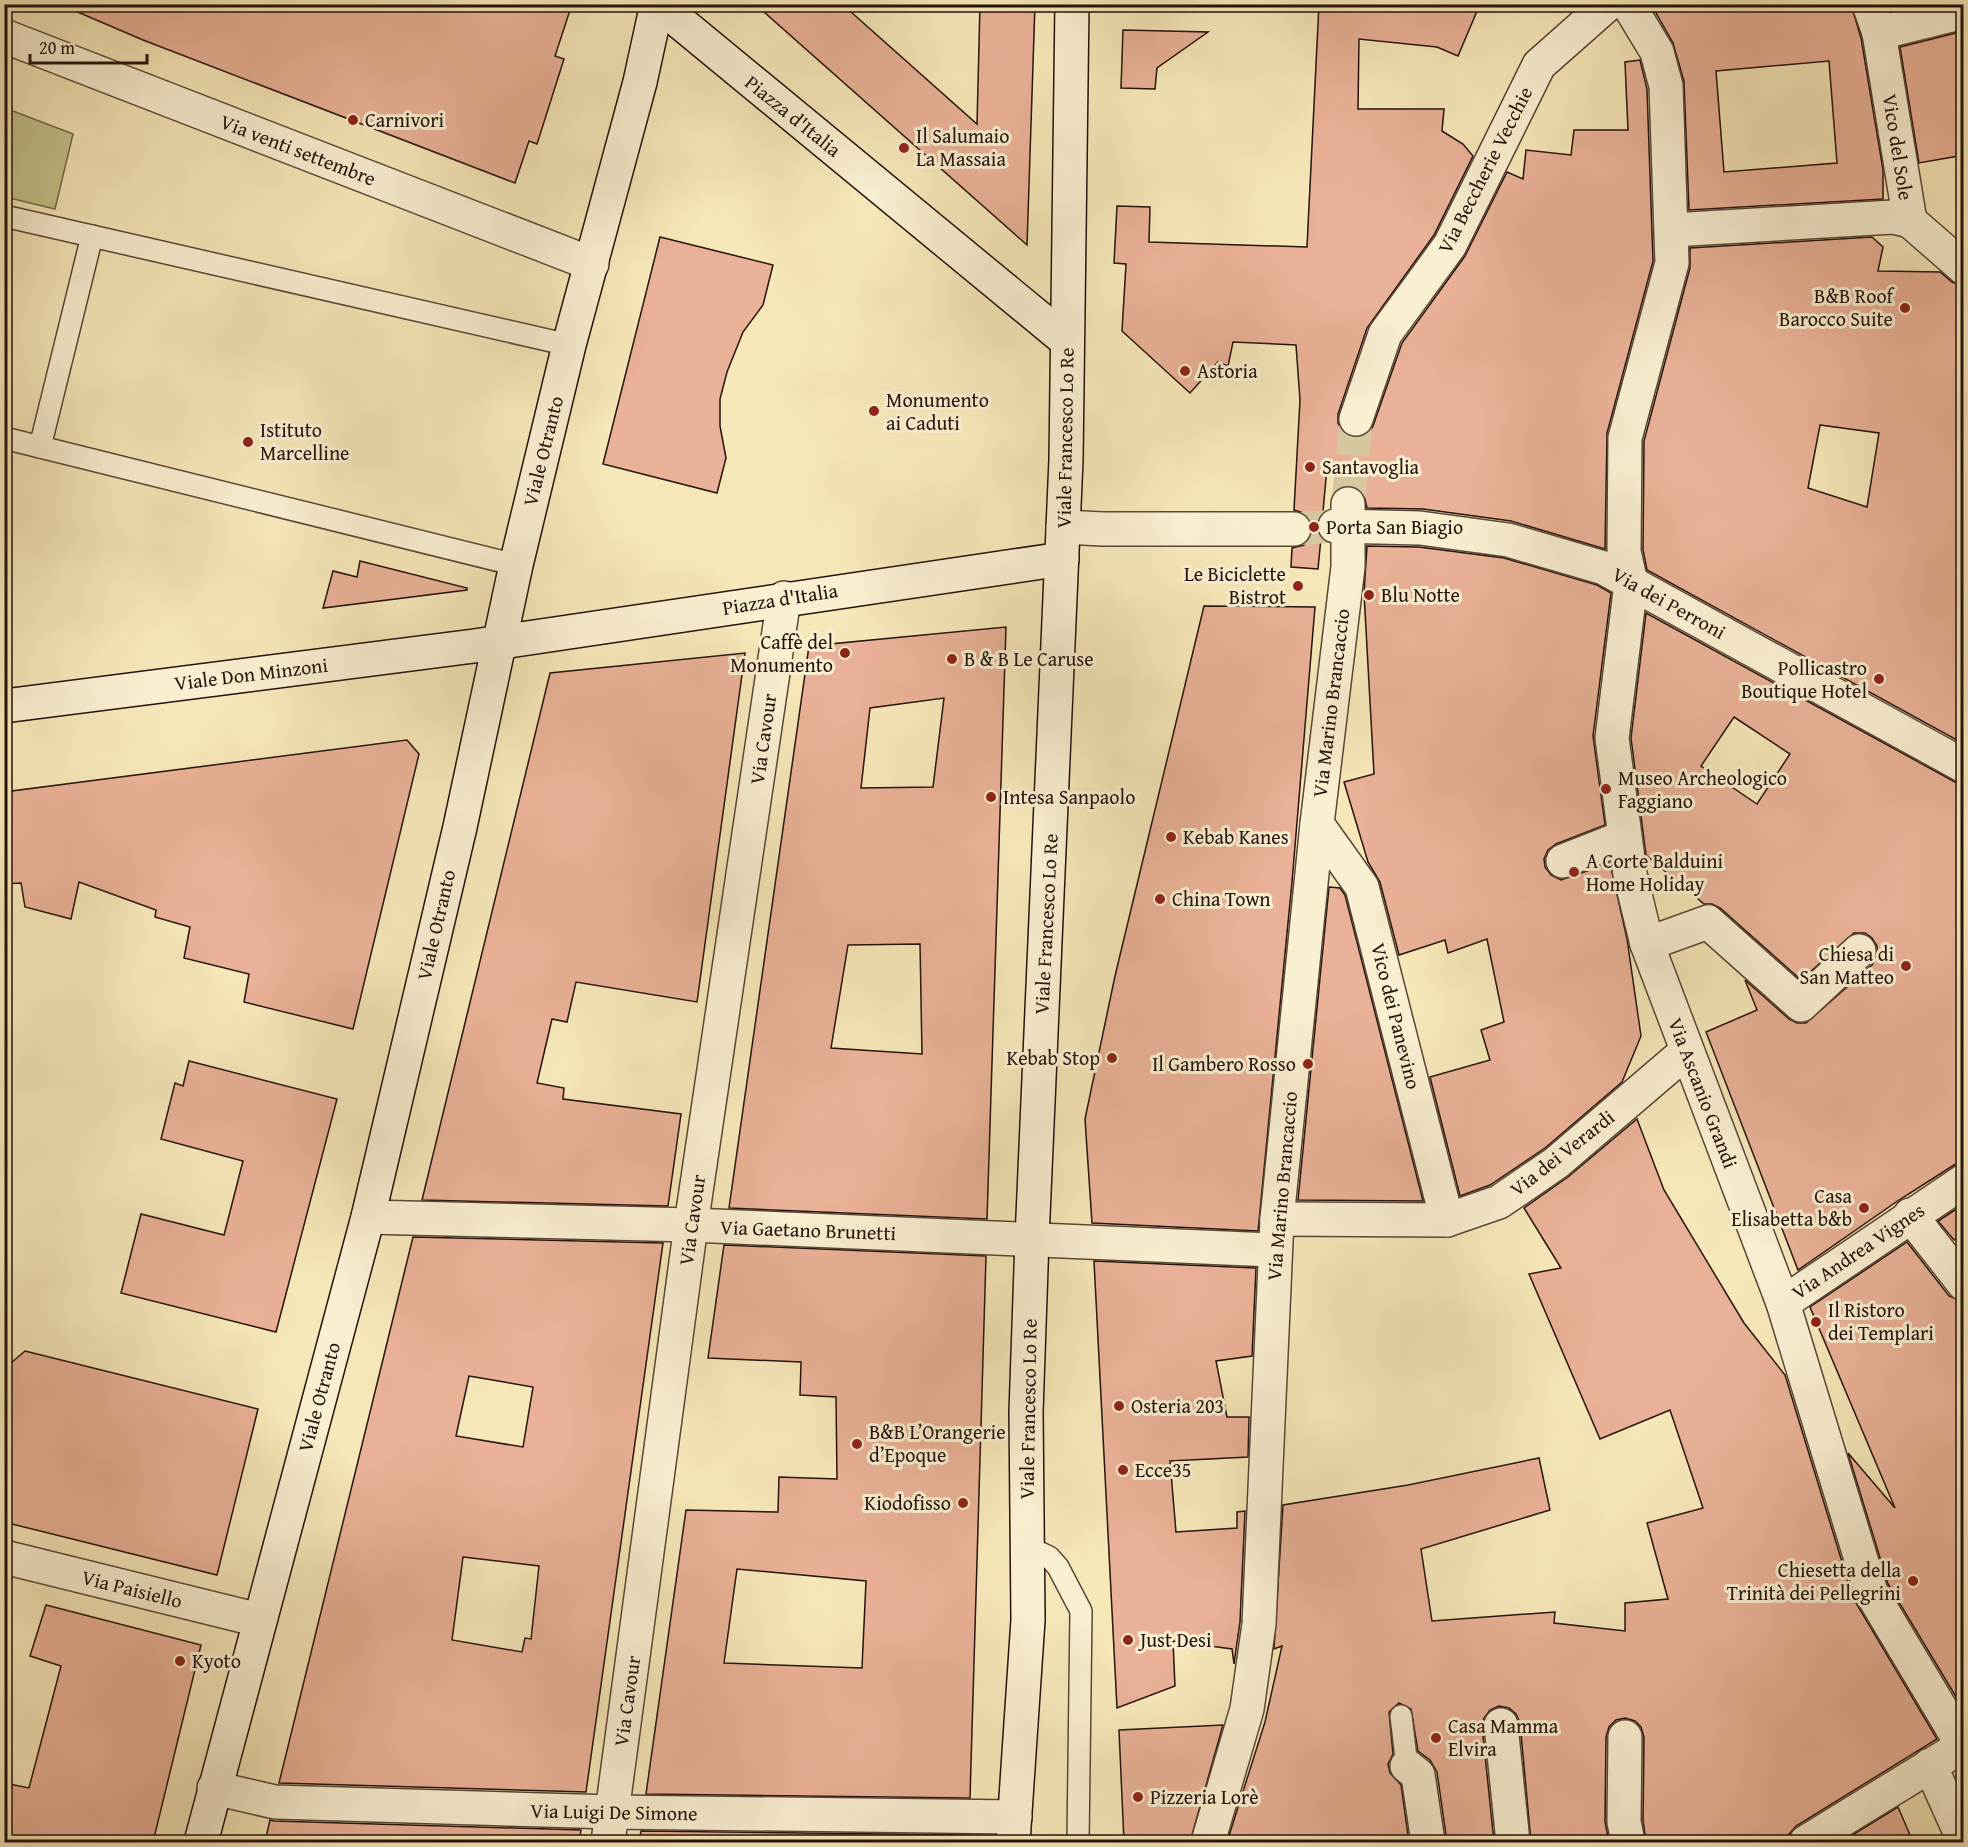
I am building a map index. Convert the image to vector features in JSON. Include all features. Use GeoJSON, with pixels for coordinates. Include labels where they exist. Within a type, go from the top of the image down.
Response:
{"type":"FeatureCollection","features":[{"type":"Feature","properties":{"kind":"street","name":"Viale Otranto"},"geometry":{"type":"LineString","coordinates":[[201,1842],[368,1217],[460,827],[516,565],[569,345],[640,82],[658,4]]}},
{"type":"Feature","properties":{"kind":"street","name":"Piazza d'Italia"},"geometry":{"type":"LineString","coordinates":[[658,4],[1067,341]]}},
{"type":"Feature","properties":{"kind":"street","name":"Viale Francesco Lo Re"},"geometry":{"type":"LineString","coordinates":[[1014,1830],[1028,1620],[1026,1412],[1062,559],[1072,4]]}},
{"type":"Feature","properties":{"kind":"street","name":"Via Beccherie Vecchie"},"geometry":{"type":"LineString","coordinates":[[1356,419],[1385,334],[1450,245],[1539,65],[1608,4]]}},
{"type":"Feature","properties":{"kind":"street","name":"Via Ascanio Grandi"},"geometry":{"type":"LineString","coordinates":[[1628,4],[1657,52],[1666,86],[1672,263],[1625,438],[1624,552],[1631,583],[1612,738],[1624,837],[1647,944],[1783,1303],[1871,1592],[1963,1745]]}},
{"type":"Feature","properties":{"kind":"street"},"geometry":{"type":"LineString","coordinates":[[1874,19],[1964,12]]}},
{"type":"Feature","properties":{"kind":"street","name":"Vico del Sole"},"geometry":{"type":"LineString","coordinates":[[1874,19],[1910,221],[1964,268]]}},
{"type":"Feature","properties":{"kind":"street","name":"Via venti settembre"},"geometry":{"type":"LineString","coordinates":[[4,36],[592,264]]}},
{"type":"Feature","properties":{"kind":"street"},"geometry":{"type":"LineString","coordinates":[[1671,230],[1893,217],[1910,221]]}},
{"type":"Feature","properties":{"kind":"street","name":"Via dei Perroni"},"geometry":{"type":"LineString","coordinates":[[1343,519],[1508,540],[1604,568],[1964,766]]}},
{"type":"Feature","properties":{"kind":"street","name":"Via Marino Brancaccio"},"geometry":{"type":"LineString","coordinates":[[1208,1842],[1247,1709],[1258,1624],[1275,1234],[1317,824],[1348,567],[1343,519]]}},
{"type":"Feature","properties":{"kind":"street"},"geometry":{"type":"LineString","coordinates":[[1063,527],[1294,529]]}},
{"type":"Feature","properties":{"kind":"street","name":"Piazza d'Italia"},"geometry":{"type":"LineString","coordinates":[[498,642],[784,598],[1062,559]]}},
{"type":"Feature","properties":{"kind":"street","name":"Via Cavour"},"geometry":{"type":"LineString","coordinates":[[610,1827],[691,1225],[784,598]]}},
{"type":"Feature","properties":{"kind":"street","name":"Viale Don Minzoni"},"geometry":{"type":"LineString","coordinates":[[4,706],[498,642]]}},
{"type":"Feature","properties":{"kind":"street","name":"Vico dei Panevino"},"geometry":{"type":"LineString","coordinates":[[1317,824],[1362,887],[1447,1220]]}},
{"type":"Feature","properties":{"kind":"street"},"geometry":{"type":"LineString","coordinates":[[1563,861],[1624,837]]}},
{"type":"Feature","properties":{"kind":"street"},"geometry":{"type":"LineString","coordinates":[[1647,944],[1708,922],[1801,1005],[1859,951]]}},
{"type":"Feature","properties":{"kind":"street","name":"Via dei Verardi"},"geometry":{"type":"LineString","coordinates":[[1032,1239],[1275,1234],[1447,1220],[1499,1202],[1556,1163],[1687,1051]]}},
{"type":"Feature","properties":{"kind":"street","name":"Via Andrea Vignes"},"geometry":{"type":"LineString","coordinates":[[1783,1303],[1964,1180]]}},
{"type":"Feature","properties":{"kind":"street"},"geometry":{"type":"LineString","coordinates":[[1910,1215],[1964,1284]]}},
{"type":"Feature","properties":{"kind":"street","name":"Via Gaetano Brunetti"},"geometry":{"type":"LineString","coordinates":[[368,1217],[691,1225],[1032,1239]]}},
{"type":"Feature","properties":{"kind":"street","name":"Via Paisiello"},"geometry":{"type":"LineString","coordinates":[[4,1557],[259,1620]]}},
{"type":"Feature","properties":{"kind":"street"},"geometry":{"type":"LineString","coordinates":[[1501,1725],[1513,1842]]}},
{"type":"Feature","properties":{"kind":"street"},"geometry":{"type":"LineString","coordinates":[[1625,1737],[1623,1822],[1628,1842]]}},
{"type":"Feature","properties":{"kind":"street"},"geometry":{"type":"LineString","coordinates":[[1806,1842],[1963,1745]]}},
{"type":"Feature","properties":{"kind":"street"},"geometry":{"type":"LineString","coordinates":[[1930,1765],[1964,1841]]}},
{"type":"Feature","properties":{"kind":"street"},"geometry":{"type":"LineString","coordinates":[[1407,1766],[1418,1775],[1428,1842]]}},
{"type":"Feature","properties":{"kind":"street","name":"Via Luigi De Simone"},"geometry":{"type":"LineString","coordinates":[[214,1788],[275,1802],[610,1827],[978,1819],[1014,1830]]}},
{"type":"Feature","properties":{"kind":"lane"},"geometry":{"type":"LineString","coordinates":[[4,216],[569,345]]}},
{"type":"Feature","properties":{"kind":"lane"},"geometry":{"type":"LineString","coordinates":[[40,447],[92,236]]}},
{"type":"Feature","properties":{"kind":"lane"},"geometry":{"type":"LineString","coordinates":[[4,438],[516,565]]}},
{"type":"Feature","properties":{"kind":"lane"},"geometry":{"type":"LineString","coordinates":[[1026,1546],[1049,1557],[1058,1567],[1081,1611],[1078,1842]]}},
{"type":"Feature","properties":{"kind":"lane"},"geometry":{"type":"LineString","coordinates":[[1401,1716],[1407,1766]]}},
{"type":"Feature","properties":{"kind":"shaded area"},"geometry":{"type":"Polygon","coordinates":[[[5,108],[73,134],[55,209],[5,197],[5,108]]]}},
{"type":"Feature","properties":{"kind":"building"},"geometry":{"type":"Polygon","coordinates":[[[59,4],[572,4],[555,56],[564,59],[537,144],[529,141],[515,183],[143,40],[59,4]]]}},
{"type":"Feature","properties":{"kind":"building"},"geometry":{"type":"Polygon","coordinates":[[[755,4],[842,4],[977,124],[980,4],[1035,4],[1027,245],[755,4]]]}},
{"type":"Feature","properties":{"kind":"building"},"geometry":{"type":"Polygon","coordinates":[[[1319,4],[1480,4],[1458,56],[1437,47],[1359,39],[1358,109],[1444,109],[1442,131],[1463,144],[1473,156],[1434,235],[1367,328],[1338,414],[1338,423],[1342,431],[1351,437],[1360,437],[1369,433],[1402,343],[1465,256],[1507,172],[1523,179],[1526,150],[1571,155],[1574,130],[1628,130],[1625,62],[1640,60],[1647,89],[1653,261],[1607,433],[1605,549],[1511,521],[1423,509],[1367,508],[1364,495],[1358,488],[1356,467],[1327,467],[1323,512],[1316,525],[1321,538],[1318,569],[1291,567],[1292,548],[1304,545],[1310,539],[1313,530],[1310,519],[1294,510],[1300,400],[1296,345],[1233,342],[1228,366],[1218,362],[1190,393],[1122,331],[1126,264],[1114,263],[1117,206],[1150,207],[1149,242],[1307,247],[1319,4]]]}},
{"type":"Feature","properties":{"kind":"building"},"geometry":{"type":"Polygon","coordinates":[[[1651,4],[1851,4],[1861,38],[1883,170],[1883,199],[1689,210],[1684,81],[1673,43],[1651,4]],[[1829,61],[1716,71],[1724,172],[1837,163],[1829,61]]]}},
{"type":"Feature","properties":{"kind":"building"},"geometry":{"type":"Polygon","coordinates":[[[1889,4],[1916,4],[1891,11],[1889,4]]]}},
{"type":"Feature","properties":{"kind":"building"},"geometry":{"type":"Polygon","coordinates":[[[1123,30],[1208,32],[1157,68],[1155,89],[1121,88],[1123,30]]]}},
{"type":"Feature","properties":{"kind":"building"},"geometry":{"type":"Polygon","coordinates":[[[1964,31],[1964,155],[1919,163],[1900,47],[1964,31]]]}},
{"type":"Feature","properties":{"kind":"building"},"geometry":{"type":"Polygon","coordinates":[[[660,237],[773,265],[763,305],[743,332],[727,372],[720,399],[720,426],[726,458],[717,493],[603,464],[660,237]]]}},
{"type":"Feature","properties":{"kind":"building"},"geometry":{"type":"Polygon","coordinates":[[[1872,237],[1883,247],[1878,271],[1940,272],[1952,282],[1964,286],[1964,744],[1647,570],[1643,550],[1644,441],[1690,268],[1690,248],[1872,237]],[[1820,425],[1808,488],[1867,507],[1879,433],[1820,425]]]}},
{"type":"Feature","properties":{"kind":"building"},"geometry":{"type":"Polygon","coordinates":[[[1367,546],[1419,547],[1504,558],[1597,585],[1611,593],[1593,736],[1605,825],[1556,844],[1548,850],[1544,859],[1545,867],[1551,875],[1561,880],[1610,863],[1627,939],[1641,1036],[1622,1082],[1545,1148],[1490,1185],[1460,1196],[1430,1077],[1490,1060],[1481,1030],[1504,1022],[1487,939],[1448,953],[1445,940],[1399,955],[1380,882],[1368,862],[1344,782],[1374,774],[1364,593],[1367,546]]]}},
{"type":"Feature","properties":{"kind":"building"},"geometry":{"type":"Polygon","coordinates":[[[360,561],[467,588],[467,590],[323,608],[333,571],[357,577],[360,561]]]}},
{"type":"Feature","properties":{"kind":"building"},"geometry":{"type":"Polygon","coordinates":[[[1204,606],[1315,607],[1292,882],[1258,1231],[1092,1223],[1085,1119],[1115,976],[1204,606]]]}},
{"type":"Feature","properties":{"kind":"building"},"geometry":{"type":"Polygon","coordinates":[[[1646,613],[1964,785],[1964,1162],[1954,1165],[1899,1200],[1798,1270],[1706,1032],[1757,1010],[1745,980],[1789,1019],[1797,1023],[1806,1023],[1872,965],[1877,956],[1877,946],[1865,933],[1854,933],[1801,980],[1720,908],[1712,904],[1704,904],[1646,855],[1631,738],[1646,613]],[[1734,717],[1701,766],[1757,804],[1790,754],[1734,717]]]}},
{"type":"Feature","properties":{"kind":"building"},"geometry":{"type":"Polygon","coordinates":[[[1006,627],[987,1219],[729,1208],[809,646],[1006,627]],[[944,698],[870,708],[861,788],[933,787],[944,698]],[[920,944],[848,945],[831,1048],[922,1054],[920,944]]]}},
{"type":"Feature","properties":{"kind":"building"},"geometry":{"type":"Polygon","coordinates":[[[745,653],[697,1002],[576,982],[567,1022],[552,1019],[537,1083],[564,1088],[563,1099],[681,1114],[668,1206],[422,1200],[550,673],[745,653]]]}},
{"type":"Feature","properties":{"kind":"building"},"geometry":{"type":"Polygon","coordinates":[[[407,740],[419,754],[353,1029],[244,1002],[249,974],[184,958],[190,927],[155,917],[156,910],[79,882],[71,919],[25,907],[21,883],[4,884],[4,792],[407,740]]]}},
{"type":"Feature","properties":{"kind":"building"},"geometry":{"type":"Polygon","coordinates":[[[1329,887],[1340,888],[1345,895],[1423,1201],[1298,1200],[1329,887]]]}},
{"type":"Feature","properties":{"kind":"building"},"geometry":{"type":"Polygon","coordinates":[[[189,1061],[337,1099],[276,1332],[121,1293],[141,1214],[224,1235],[243,1161],[161,1139],[175,1083],[183,1086],[189,1061]]]}},
{"type":"Feature","properties":{"kind":"building"},"geometry":{"type":"Polygon","coordinates":[[[1637,1119],[1664,1190],[1744,1323],[1785,1375],[1853,1598],[1937,1739],[1796,1826],[1789,1834],[1787,1842],[1646,1842],[1643,1820],[1644,1737],[1641,1727],[1635,1721],[1625,1718],[1616,1720],[1609,1727],[1606,1737],[1605,1822],[1609,1842],[1531,1842],[1520,1723],[1516,1714],[1509,1708],[1499,1706],[1490,1710],[1482,1726],[1494,1842],[1447,1842],[1437,1772],[1430,1760],[1418,1751],[1411,1709],[1399,1703],[1389,1712],[1393,1754],[1388,1764],[1390,1773],[1401,1785],[1408,1835],[1375,1842],[1227,1842],[1265,1722],[1282,1646],[1274,1649],[1283,1505],[1408,1485],[1539,1458],[1550,1510],[1421,1549],[1432,1621],[1555,1612],[1554,1623],[1625,1631],[1625,1603],[1668,1599],[1647,1523],[1703,1508],[1670,1410],[1600,1439],[1529,1274],[1561,1268],[1524,1208],[1568,1177],[1637,1119]]]}},
{"type":"Feature","properties":{"kind":"building"},"geometry":{"type":"Polygon","coordinates":[[[1964,1204],[1964,1233],[1954,1240],[1938,1221],[1964,1204]]]}},
{"type":"Feature","properties":{"kind":"building"},"geometry":{"type":"Polygon","coordinates":[[[413,1237],[663,1243],[586,1792],[279,1783],[413,1237]],[[469,1376],[456,1436],[523,1447],[533,1387],[469,1376]],[[463,1557],[452,1640],[522,1652],[525,1638],[531,1639],[539,1566],[463,1557]]]}},
{"type":"Feature","properties":{"kind":"building"},"geometry":{"type":"Polygon","coordinates":[[[1907,1242],[1949,1296],[1964,1302],[1964,1710],[1888,1584],[1848,1453],[1895,1508],[1810,1307],[1907,1242]]]}},
{"type":"Feature","properties":{"kind":"building"},"geometry":{"type":"Polygon","coordinates":[[[724,1245],[986,1256],[970,1798],[646,1794],[686,1510],[778,1512],[779,1477],[837,1479],[836,1397],[800,1395],[801,1362],[708,1358],[724,1245]],[[737,1569],[724,1663],[862,1668],[866,1581],[737,1569]]]}},
{"type":"Feature","properties":{"kind":"building"},"geometry":{"type":"Polygon","coordinates":[[[1094,1261],[1256,1268],[1252,1356],[1216,1361],[1227,1417],[1249,1417],[1248,1457],[1170,1461],[1176,1532],[1237,1528],[1237,1512],[1245,1511],[1240,1622],[1234,1664],[1232,1649],[1173,1641],[1175,1686],[1117,1708],[1094,1261]]]}},
{"type":"Feature","properties":{"kind":"building"},"geometry":{"type":"Polygon","coordinates":[[[25,1351],[258,1409],[217,1575],[4,1522],[4,1369],[25,1351]]]}},
{"type":"Feature","properties":{"kind":"building"},"geometry":{"type":"Polygon","coordinates":[[[46,1605],[201,1645],[153,1842],[4,1842],[4,1783],[29,1788],[61,1666],[30,1656],[46,1605]]]}},
{"type":"Feature","properties":{"kind":"building"},"geometry":{"type":"Polygon","coordinates":[[[1223,1725],[1190,1842],[1124,1842],[1119,1730],[1223,1725]]]}},
{"type":"Feature","properties":{"kind":"building"},"geometry":{"type":"Polygon","coordinates":[[[1898,1807],[1913,1842],[1841,1842],[1898,1807]]]}},
{"type":"Feature","properties":{"kind":"building"},"geometry":{"type":"Polygon","coordinates":[[[270,1820],[581,1830],[579,1842],[265,1842],[270,1820]]]}},
{"type":"Feature","properties":{"kind":"building"},"geometry":{"type":"Polygon","coordinates":[[[641,1831],[969,1835],[969,1842],[639,1842],[641,1831]]]}},
{"type":"Feature","properties":{"kind":"tunnel"},"geometry":{"type":"LineString","coordinates":[[1348,504],[1356,419]]}},
{"type":"Feature","properties":{"kind":"tunnel"},"geometry":{"type":"LineString","coordinates":[[1294,529],[1335,526]]}},
{"type":"Feature","properties":{"kind":"place","name":"Carnivori"},"geometry":{"type":"Point","coordinates":[353,120]}},
{"type":"Feature","properties":{"kind":"place","name":"Il Salumaio La Massaia"},"geometry":{"type":"Point","coordinates":[904,148]}},
{"type":"Feature","properties":{"kind":"place","name":"B&B Roof Barocco Suite"},"geometry":{"type":"Point","coordinates":[1905,308]}},
{"type":"Feature","properties":{"kind":"place","name":"Astoria"},"geometry":{"type":"Point","coordinates":[1185,371]}},
{"type":"Feature","properties":{"kind":"place","name":"Monumento ai Caduti"},"geometry":{"type":"Point","coordinates":[874,411]}},
{"type":"Feature","properties":{"kind":"place","name":"Istituto Marcelline"},"geometry":{"type":"Point","coordinates":[248,442]}},
{"type":"Feature","properties":{"kind":"place","name":"Santavoglia"},"geometry":{"type":"Point","coordinates":[1310,467]}},
{"type":"Feature","properties":{"kind":"place","name":"Porta San Biagio"},"geometry":{"type":"Point","coordinates":[1314,527]}},
{"type":"Feature","properties":{"kind":"place","name":"Le Biciclette Bistrot"},"geometry":{"type":"Point","coordinates":[1298,586]}},
{"type":"Feature","properties":{"kind":"place","name":"Blu Notte"},"geometry":{"type":"Point","coordinates":[1369,595]}},
{"type":"Feature","properties":{"kind":"place","name":"Caffè del Monumento"},"geometry":{"type":"Point","coordinates":[845,653]}},
{"type":"Feature","properties":{"kind":"place","name":"B & B Le Caruse"},"geometry":{"type":"Point","coordinates":[952,659]}},
{"type":"Feature","properties":{"kind":"place","name":"Pollicastro Boutique Hotel"},"geometry":{"type":"Point","coordinates":[1879,679]}},
{"type":"Feature","properties":{"kind":"place","name":"Museo Archeologico Faggiano"},"geometry":{"type":"Point","coordinates":[1606,789]}},
{"type":"Feature","properties":{"kind":"place","name":"Intesa Sanpaolo"},"geometry":{"type":"Point","coordinates":[991,797]}},
{"type":"Feature","properties":{"kind":"place","name":"Kebab Kanes"},"geometry":{"type":"Point","coordinates":[1171,837]}},
{"type":"Feature","properties":{"kind":"place","name":"A Corte Balduini Home Holiday"},"geometry":{"type":"Point","coordinates":[1574,872]}},
{"type":"Feature","properties":{"kind":"place","name":"China Town"},"geometry":{"type":"Point","coordinates":[1160,899]}},
{"type":"Feature","properties":{"kind":"place","name":"Chiesa di San Matteo"},"geometry":{"type":"Point","coordinates":[1906,966]}},
{"type":"Feature","properties":{"kind":"place","name":"Kebab Stop"},"geometry":{"type":"Point","coordinates":[1112,1058]}},
{"type":"Feature","properties":{"kind":"place","name":"Il Gambero Rosso"},"geometry":{"type":"Point","coordinates":[1308,1064]}},
{"type":"Feature","properties":{"kind":"place","name":"Casa Elisabetta b&b"},"geometry":{"type":"Point","coordinates":[1864,1208]}},
{"type":"Feature","properties":{"kind":"place","name":"Il Ristoro dei Templari"},"geometry":{"type":"Point","coordinates":[1816,1322]}},
{"type":"Feature","properties":{"kind":"place","name":"Osteria 203"},"geometry":{"type":"Point","coordinates":[1119,1406]}},
{"type":"Feature","properties":{"kind":"place","name":"B&B L’Orangerie d’Epoque"},"geometry":{"type":"Point","coordinates":[857,1444]}},
{"type":"Feature","properties":{"kind":"place","name":"Ecce35"},"geometry":{"type":"Point","coordinates":[1123,1470]}},
{"type":"Feature","properties":{"kind":"place","name":"Kiodofisso"},"geometry":{"type":"Point","coordinates":[963,1503]}},
{"type":"Feature","properties":{"kind":"place","name":"Chiesetta della Trinità dei Pellegrini"},"geometry":{"type":"Point","coordinates":[1913,1581]}},
{"type":"Feature","properties":{"kind":"place","name":"Just Desi"},"geometry":{"type":"Point","coordinates":[1128,1640]}},
{"type":"Feature","properties":{"kind":"place","name":"Kyoto"},"geometry":{"type":"Point","coordinates":[180,1661]}},
{"type":"Feature","properties":{"kind":"place","name":"Casa Mamma Elvira"},"geometry":{"type":"Point","coordinates":[1436,1738]}},
{"type":"Feature","properties":{"kind":"place","name":"Pizzeria Lorè"},"geometry":{"type":"Point","coordinates":[1138,1797]}}]}
